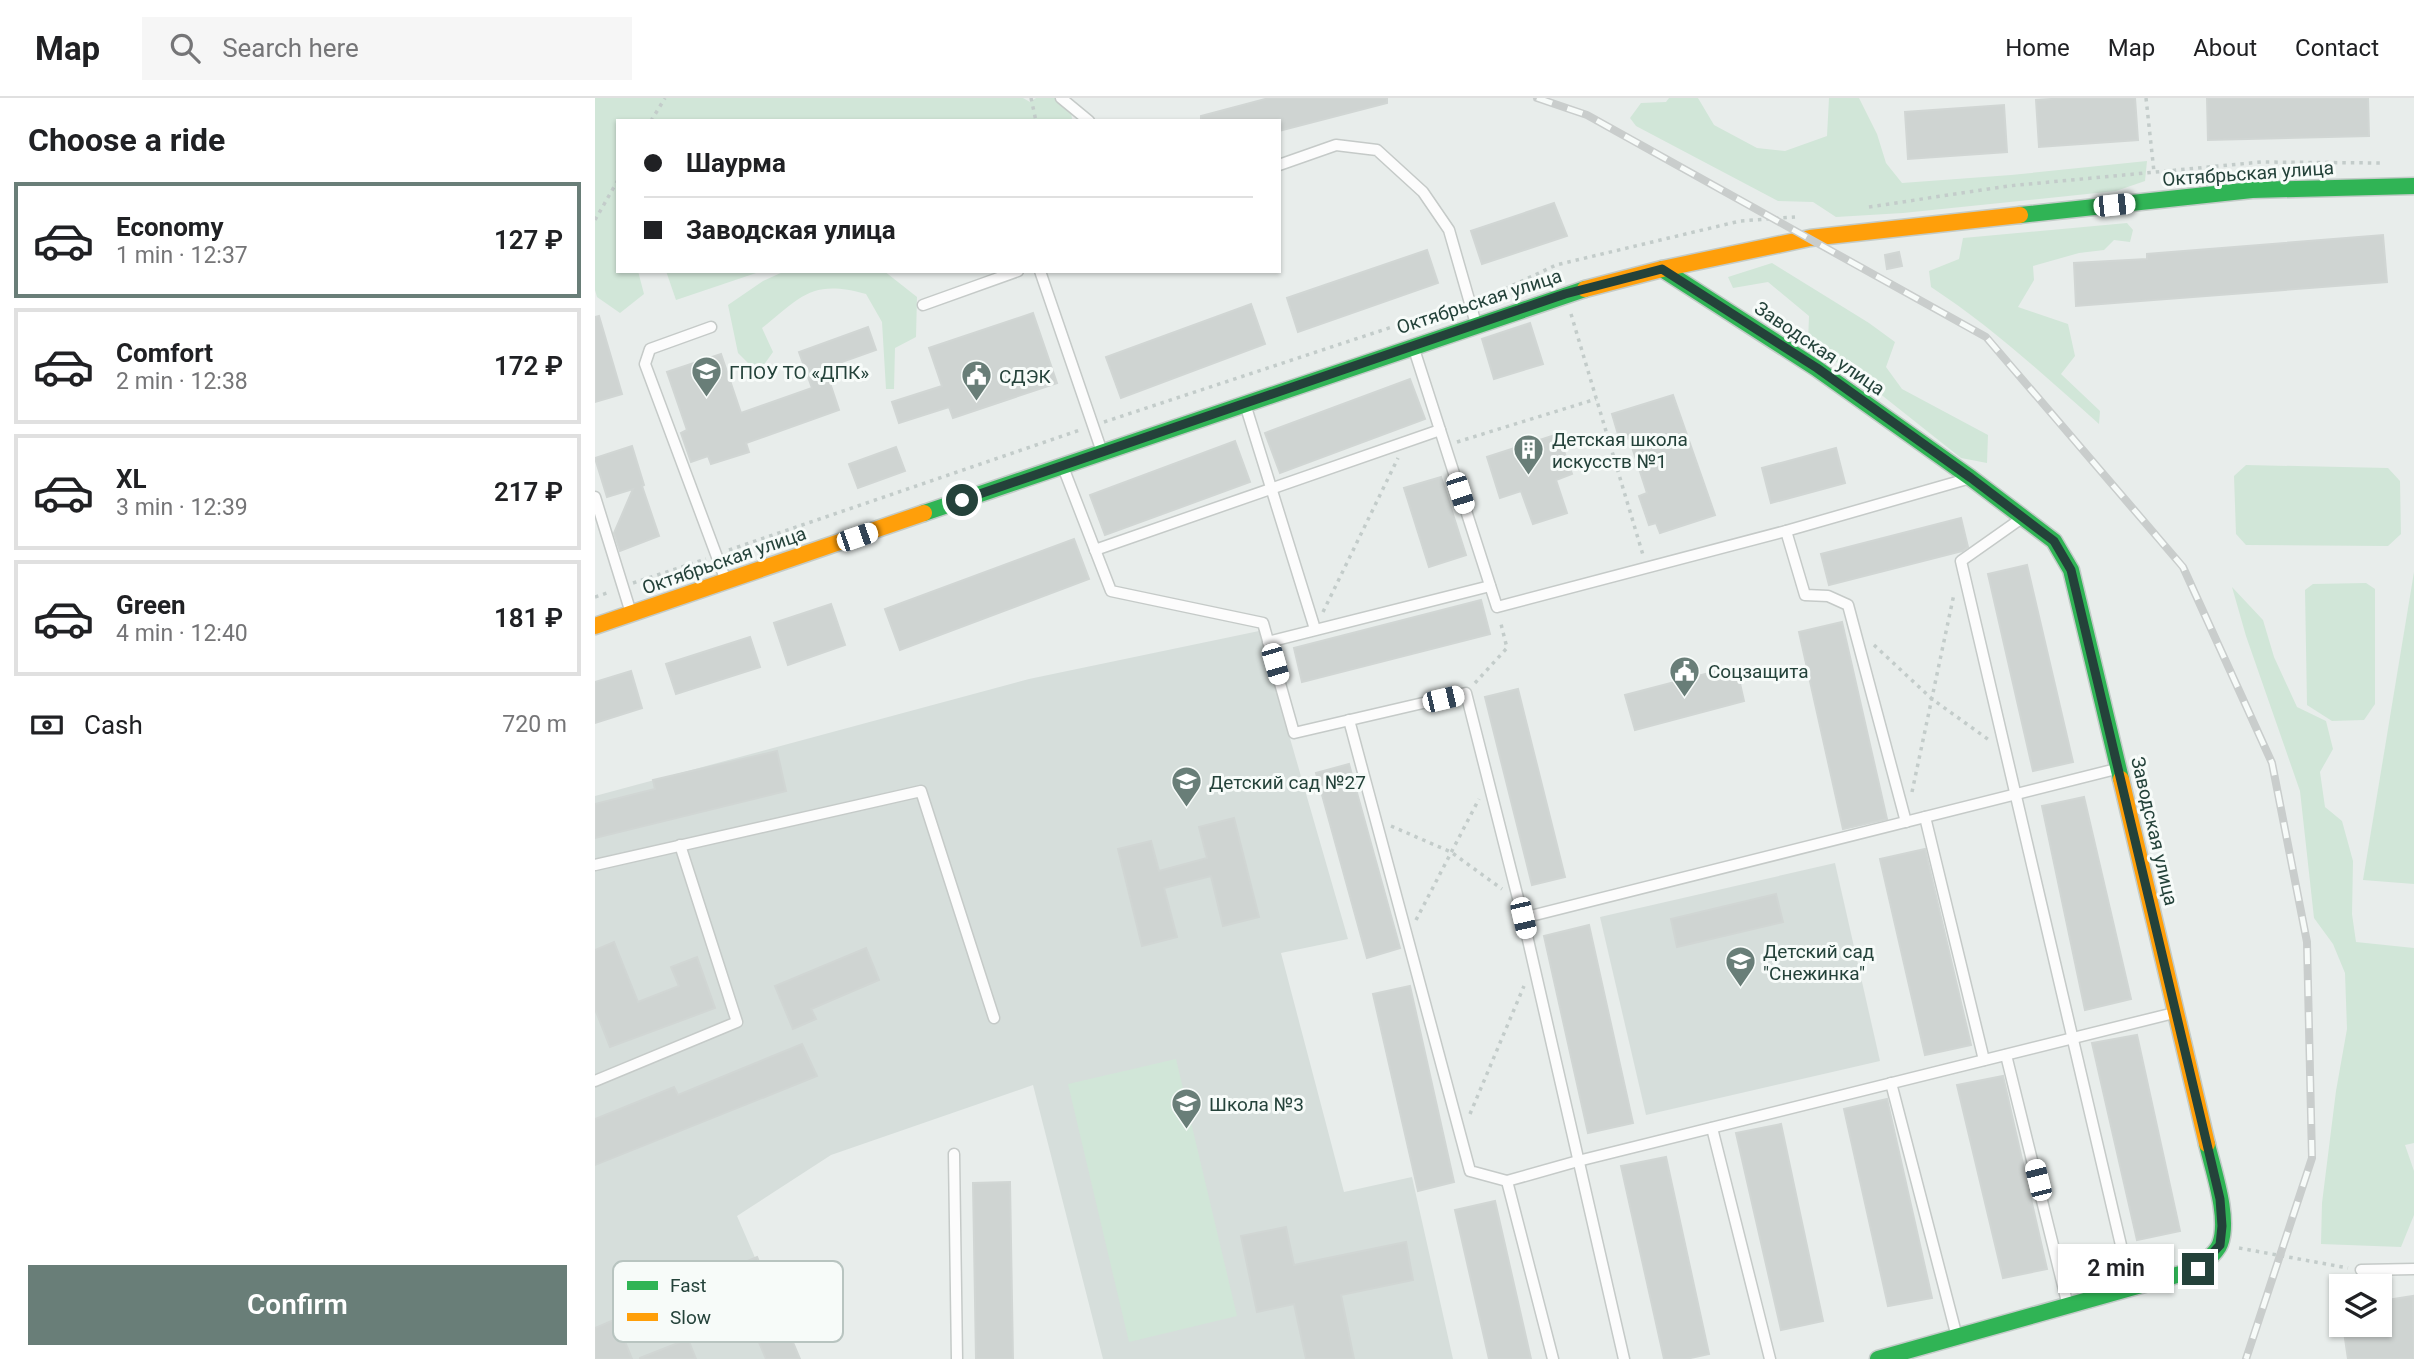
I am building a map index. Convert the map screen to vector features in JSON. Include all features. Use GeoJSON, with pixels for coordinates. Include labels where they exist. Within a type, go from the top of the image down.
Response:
{"type":"FeatureCollection","features":[{"type":"Feature","properties":{"kind":"main road","name":"Октябрьская улица"},"geometry":{"type":"LineString","coordinates":[[595,626],[1565,294],[1662,269],[1824,237],[2252,190],[2414,187]]}},
{"type":"Feature","properties":{"kind":"main road","name":"Заводская улица"},"geometry":{"type":"LineString","coordinates":[[1662,269],[1817,368],[1971,478],[2054,541],[2071,570],[2220,1199],[2220,1245]]}},
{"type":"Feature","properties":{"kind":"main road"},"geometry":{"type":"LineString","coordinates":[[1878,1359],[2198,1269],[2220,1245]]}},
{"type":"Feature","properties":{"kind":"lane"},"geometry":{"type":"LineString","coordinates":[[1061,98],[1087,119]]}},
{"type":"Feature","properties":{"kind":"lane"},"geometry":{"type":"LineString","coordinates":[[1281,164],[1336,145],[1377,150],[1423,191],[1449,230],[1476,324]]}},
{"type":"Feature","properties":{"kind":"lane"},"geometry":{"type":"LineString","coordinates":[[923,305],[1012,273]]}},
{"type":"Feature","properties":{"kind":"lane"},"geometry":{"type":"LineString","coordinates":[[1041,273],[1103,453]]}},
{"type":"Feature","properties":{"kind":"lane"},"geometry":{"type":"LineString","coordinates":[[711,327],[650,349],[645,364],[726,582]]}},
{"type":"Feature","properties":{"kind":"lane"},"geometry":{"type":"LineString","coordinates":[[1413,345],[1497,607],[1786,531],[1971,478]]}},
{"type":"Feature","properties":{"kind":"lane"},"geometry":{"type":"LineString","coordinates":[[1245,403],[1315,629]]}},
{"type":"Feature","properties":{"kind":"lane"},"geometry":{"type":"LineString","coordinates":[[1095,550],[1440,430]]}},
{"type":"Feature","properties":{"kind":"lane"},"geometry":{"type":"LineString","coordinates":[[1062,467],[1111,592],[1263,624],[1294,733],[1466,693],[1523,918],[1624,1359]]}},
{"type":"Feature","properties":{"kind":"lane"},"geometry":{"type":"LineString","coordinates":[[595,497],[632,614]]}},
{"type":"Feature","properties":{"kind":"lane"},"geometry":{"type":"LineString","coordinates":[[2023,517],[1961,561],[2131,1289]]}},
{"type":"Feature","properties":{"kind":"lane"},"geometry":{"type":"LineString","coordinates":[[1786,531],[1805,595],[1828,596],[1849,605],[1906,822]]}},
{"type":"Feature","properties":{"kind":"lane"},"geometry":{"type":"LineString","coordinates":[[1268,642],[1490,586]]}},
{"type":"Feature","properties":{"kind":"lane"},"geometry":{"type":"LineString","coordinates":[[1349,720],[1470,1171],[1507,1181],[1578,1161],[2176,1013]]}},
{"type":"Feature","properties":{"kind":"lane"},"geometry":{"type":"LineString","coordinates":[[1523,918],[2119,768]]}},
{"type":"Feature","properties":{"kind":"lane"},"geometry":{"type":"LineString","coordinates":[[595,865],[921,791],[994,1018]]}},
{"type":"Feature","properties":{"kind":"lane"},"geometry":{"type":"LineString","coordinates":[[1925,817],[1984,1060]]}},
{"type":"Feature","properties":{"kind":"lane"},"geometry":{"type":"LineString","coordinates":[[595,1081],[737,1022],[680,845]]}},
{"type":"Feature","properties":{"kind":"lane"},"geometry":{"type":"LineString","coordinates":[[2007,1055],[2069,1306]]}},
{"type":"Feature","properties":{"kind":"lane"},"geometry":{"type":"LineString","coordinates":[[1891,1083],[1957,1337]]}},
{"type":"Feature","properties":{"kind":"lane"},"geometry":{"type":"LineString","coordinates":[[1712,1128],[1770,1359]]}},
{"type":"Feature","properties":{"kind":"lane"},"geometry":{"type":"LineString","coordinates":[[954,1154],[957,1359]]}},
{"type":"Feature","properties":{"kind":"lane"},"geometry":{"type":"LineString","coordinates":[[1507,1181],[1553,1359]]}},
{"type":"Feature","properties":{"kind":"lane"},"geometry":{"type":"LineString","coordinates":[[2361,1270],[2414,1269]]}},
{"type":"Feature","properties":{"kind":"path"},"geometry":{"type":"LineString","coordinates":[[651,119],[665,98]]}},
{"type":"Feature","properties":{"kind":"path"},"geometry":{"type":"LineString","coordinates":[[1031,98],[1036,119]]}},
{"type":"Feature","properties":{"kind":"path"},"geometry":{"type":"LineString","coordinates":[[2146,98],[2154,172]]}},
{"type":"Feature","properties":{"kind":"path"},"geometry":{"type":"LineString","coordinates":[[595,220],[616,183]]}},
{"type":"Feature","properties":{"kind":"path"},"geometry":{"type":"LineString","coordinates":[[1556,265],[1647,568]]}},
{"type":"Feature","properties":{"kind":"path"},"geometry":{"type":"LineString","coordinates":[[1445,446],[1597,399]]}},
{"type":"Feature","properties":{"kind":"path"},"geometry":{"type":"LineString","coordinates":[[1315,629],[1407,442]]}},
{"type":"Feature","properties":{"kind":"path"},"geometry":{"type":"LineString","coordinates":[[1912,794],[1961,561]]}},
{"type":"Feature","properties":{"kind":"path"},"geometry":{"type":"LineString","coordinates":[[1466,693],[1507,648],[1497,607]]}},
{"type":"Feature","properties":{"kind":"path"},"geometry":{"type":"LineString","coordinates":[[1854,627],[1932,699],[2006,752]]}},
{"type":"Feature","properties":{"kind":"path"},"geometry":{"type":"LineString","coordinates":[[1408,937],[1488,781]]}},
{"type":"Feature","properties":{"kind":"path"},"geometry":{"type":"LineString","coordinates":[[1376,820],[1451,852],[1518,901]]}},
{"type":"Feature","properties":{"kind":"path"},"geometry":{"type":"LineString","coordinates":[[1461,1136],[1533,963]]}},
{"type":"Feature","properties":{"kind":"path"},"geometry":{"type":"LineString","coordinates":[[2220,1245],[2361,1270]]}},
{"type":"Feature","properties":{"kind":"shaded area"},"geometry":{"type":"Polygon","coordinates":[[[1259,631],[1348,939],[1281,953],[1344,1192],[1412,1177],[1453,1359],[1103,1359],[1033,1085],[831,1155],[737,1216],[757,1261],[613,1261],[613,1342],[792,1342],[799,1359],[595,1359],[595,796],[1029,679],[1259,631]]]}},
{"type":"Feature","properties":{"kind":"shaded area","name":"Детский сад \"Снежинка\""},"geometry":{"type":"Polygon","coordinates":[[[1835,863],[1880,1061],[1646,1115],[1600,917],[1835,863]]]}},
{"type":"Feature","properties":{"kind":"green space"},"geometry":{"type":"Polygon","coordinates":[[[595,98],[1023,98],[1030,102],[1036,98],[1070,98],[1072,119],[616,119],[616,273],[639,273],[644,294],[620,313],[597,297],[595,98]]]}},
{"type":"Feature","properties":{"kind":"green space"},"geometry":{"type":"Polygon","coordinates":[[[1669,98],[1698,98],[1714,125],[1757,148],[1785,151],[1827,136],[1829,98],[1859,98],[1877,134],[1886,163],[1902,183],[2147,161],[2145,181],[2116,191],[1903,213],[1836,217],[1813,202],[1778,201],[1636,126],[1630,118],[1641,103],[1666,102],[1669,98]]]}},
{"type":"Feature","properties":{"kind":"green space"},"geometry":{"type":"Polygon","coordinates":[[[2127,223],[2133,230],[2130,242],[2114,240],[2104,250],[2079,253],[2033,266],[2034,280],[2018,307],[2068,324],[2075,356],[2061,374],[2100,411],[2099,424],[1997,335],[1931,287],[1929,271],[1959,259],[1963,238],[2127,223]]]}},
{"type":"Feature","properties":{"kind":"green space"},"geometry":{"type":"Polygon","coordinates":[[[1772,263],[1895,342],[1886,367],[1902,389],[1988,435],[1987,463],[1961,458],[1874,389],[1808,342],[1809,316],[1768,282],[1733,288],[1728,277],[1772,263]]]}},
{"type":"Feature","properties":{"kind":"green space"},"geometry":{"type":"Polygon","coordinates":[[[667,273],[756,273],[676,300],[667,273]]]}},
{"type":"Feature","properties":{"kind":"green space"},"geometry":{"type":"Polygon","coordinates":[[[781,273],[887,273],[917,297],[916,337],[895,348],[894,389],[886,389],[882,322],[866,294],[833,288],[809,293],[798,299],[762,328],[773,352],[758,373],[738,353],[728,305],[763,281],[781,273]]]}},
{"type":"Feature","properties":{"kind":"green space"},"geometry":{"type":"Polygon","coordinates":[[[2246,465],[2388,468],[2400,481],[2401,534],[2388,546],[2246,545],[2236,534],[2234,476],[2246,465]]]}},
{"type":"Feature","properties":{"kind":"green space"},"geometry":{"type":"Polygon","coordinates":[[[2414,572],[2414,884],[2363,880],[2414,572]]]}},
{"type":"Feature","properties":{"kind":"green space"},"geometry":{"type":"Polygon","coordinates":[[[2366,583],[2375,589],[2375,704],[2364,720],[2332,721],[2307,705],[2305,590],[2313,584],[2366,583]]]}},
{"type":"Feature","properties":{"kind":"green space"},"geometry":{"type":"Polygon","coordinates":[[[2232,587],[2263,620],[2274,657],[2297,707],[2326,721],[2333,749],[2320,772],[2325,807],[2342,821],[2353,861],[2352,914],[2356,942],[2414,948],[2414,1143],[2405,1145],[2414,1171],[2414,1215],[2401,1247],[2321,1244],[2322,1203],[2347,1029],[2345,973],[2333,944],[2314,918],[2300,791],[2246,636],[2232,587]]]}},
{"type":"Feature","properties":{"kind":"green space"},"geometry":{"type":"Polygon","coordinates":[[[1176,1059],[1237,1316],[1129,1342],[1068,1084],[1176,1059]]]}},
{"type":"Feature","properties":{"kind":"building"},"geometry":{"type":"Polygon","coordinates":[[[1269,98],[1387,98],[1387,103],[1281,130],[1281,119],[1201,119],[1201,116],[1269,98]]]}},
{"type":"Feature","properties":{"kind":"building"},"geometry":{"type":"Polygon","coordinates":[[[2135,98],[2138,140],[2039,147],[2036,100],[2135,98]]]}},
{"type":"Feature","properties":{"kind":"building"},"geometry":{"type":"Polygon","coordinates":[[[2207,98],[2368,98],[2369,136],[2208,140],[2207,98]]]}},
{"type":"Feature","properties":{"kind":"building"},"geometry":{"type":"Polygon","coordinates":[[[2004,105],[2007,152],[1908,159],[1905,112],[2004,105]]]}},
{"type":"Feature","properties":{"kind":"building"},"geometry":{"type":"Polygon","coordinates":[[[1554,203],[1567,236],[1482,264],[1471,231],[1554,203]]]}},
{"type":"Feature","properties":{"kind":"building"},"geometry":{"type":"Polygon","coordinates":[[[2383,235],[2387,282],[2076,306],[2074,263],[2147,259],[2147,254],[2383,235]]]}},
{"type":"Feature","properties":{"kind":"building"},"geometry":{"type":"Polygon","coordinates":[[[1427,250],[1438,283],[1298,332],[1287,298],[1427,250]]]}},
{"type":"Feature","properties":{"kind":"building"},"geometry":{"type":"Polygon","coordinates":[[[1899,252],[1902,266],[1887,269],[1885,255],[1899,252]]]}},
{"type":"Feature","properties":{"kind":"building"},"geometry":{"type":"Polygon","coordinates":[[[1251,304],[1265,344],[1121,398],[1106,357],[1251,304]]]}},
{"type":"Feature","properties":{"kind":"building"},"geometry":{"type":"Polygon","coordinates":[[[1033,313],[1057,383],[953,418],[949,407],[899,423],[892,402],[942,386],[929,348],[1033,313]]]}},
{"type":"Feature","properties":{"kind":"building"},"geometry":{"type":"Polygon","coordinates":[[[599,316],[622,394],[595,402],[595,317],[599,316]]]}},
{"type":"Feature","properties":{"kind":"building"},"geometry":{"type":"Polygon","coordinates":[[[1530,323],[1543,364],[1494,379],[1482,339],[1530,323]]]}},
{"type":"Feature","properties":{"kind":"building","name":"ГПОУ ТО «ДПК»"},"geometry":{"type":"Polygon","coordinates":[[[868,327],[876,350],[825,368],[839,410],[746,443],[749,452],[711,464],[708,456],[691,462],[681,433],[687,430],[667,372],[721,354],[741,413],[812,388],[799,352],[868,327]]]}},
{"type":"Feature","properties":{"kind":"building"},"geometry":{"type":"Polygon","coordinates":[[[1410,379],[1425,419],[1280,473],[1265,433],[1410,379]]]}},
{"type":"Feature","properties":{"kind":"building"},"geometry":{"type":"Polygon","coordinates":[[[1673,395],[1715,515],[1660,533],[1656,523],[1649,525],[1639,496],[1647,493],[1629,438],[1620,441],[1612,414],[1673,395]]]}},
{"type":"Feature","properties":{"kind":"building","name":"Детская школа искусств №1"},"geometry":{"type":"Polygon","coordinates":[[[1558,434],[1572,474],[1556,480],[1567,513],[1533,524],[1521,491],[1500,498],[1487,457],[1558,434]]]}},
{"type":"Feature","properties":{"kind":"building"},"geometry":{"type":"Polygon","coordinates":[[[1235,441],[1250,482],[1105,535],[1090,495],[1235,441]]]}},
{"type":"Feature","properties":{"kind":"building"},"geometry":{"type":"Polygon","coordinates":[[[632,446],[659,536],[620,551],[614,533],[633,489],[607,497],[595,458],[632,446]]]}},
{"type":"Feature","properties":{"kind":"building"},"geometry":{"type":"Polygon","coordinates":[[[896,447],[905,471],[858,488],[849,464],[896,447]]]}},
{"type":"Feature","properties":{"kind":"building"},"geometry":{"type":"Polygon","coordinates":[[[1836,448],[1845,483],[1771,503],[1762,468],[1836,448]]]}},
{"type":"Feature","properties":{"kind":"building"},"geometry":{"type":"Polygon","coordinates":[[[1441,477],[1466,555],[1429,567],[1404,488],[1441,477]]]}},
{"type":"Feature","properties":{"kind":"building"},"geometry":{"type":"Polygon","coordinates":[[[1961,518],[1968,547],[1962,551],[1829,585],[1821,554],[1961,518]]]}},
{"type":"Feature","properties":{"kind":"building"},"geometry":{"type":"Polygon","coordinates":[[[1074,539],[1089,579],[900,650],[885,609],[1074,539]]]}},
{"type":"Feature","properties":{"kind":"building"},"geometry":{"type":"Polygon","coordinates":[[[2027,565],[2073,762],[2033,771],[1988,574],[2027,565]]]}},
{"type":"Feature","properties":{"kind":"building"},"geometry":{"type":"Polygon","coordinates":[[[1481,600],[1490,634],[1302,682],[1294,648],[1481,600]]]}},
{"type":"Feature","properties":{"kind":"building"},"geometry":{"type":"Polygon","coordinates":[[[831,604],[845,645],[788,665],[774,623],[831,604]]]}},
{"type":"Feature","properties":{"kind":"building"},"geometry":{"type":"Polygon","coordinates":[[[1842,622],[1887,819],[1843,829],[1799,632],[1842,622]]]}},
{"type":"Feature","properties":{"kind":"building"},"geometry":{"type":"Polygon","coordinates":[[[750,637],[760,667],[676,694],[666,664],[750,637]]]}},
{"type":"Feature","properties":{"kind":"building","name":"Соцзащита"},"geometry":{"type":"Polygon","coordinates":[[[1736,666],[1744,701],[1635,730],[1625,695],[1736,666]]]}},
{"type":"Feature","properties":{"kind":"building"},"geometry":{"type":"Polygon","coordinates":[[[631,671],[642,708],[595,723],[595,682],[631,671]]]}},
{"type":"Feature","properties":{"kind":"building"},"geometry":{"type":"Polygon","coordinates":[[[1518,689],[1565,877],[1532,885],[1485,697],[1518,689]]]}},
{"type":"Feature","properties":{"kind":"building"},"geometry":{"type":"Polygon","coordinates":[[[777,751],[786,791],[595,838],[595,804],[655,789],[653,780],[777,751]]]}},
{"type":"Feature","properties":{"kind":"building"},"geometry":{"type":"Polygon","coordinates":[[[1349,764],[1400,948],[1367,958],[1316,773],[1349,764]]]}},
{"type":"Feature","properties":{"kind":"building"},"geometry":{"type":"Polygon","coordinates":[[[2084,797],[2131,999],[2085,1010],[2042,806],[2084,797]]]}},
{"type":"Feature","properties":{"kind":"building"},"geometry":{"type":"Polygon","coordinates":[[[1234,818],[1259,917],[1223,926],[1211,876],[1164,888],[1177,937],[1142,946],[1118,849],[1151,841],[1159,871],[1207,858],[1199,827],[1234,818]]]}},
{"type":"Feature","properties":{"kind":"building"},"geometry":{"type":"Polygon","coordinates":[[[1925,849],[1971,1045],[1925,1055],[1880,859],[1925,849]]]}},
{"type":"Feature","properties":{"kind":"building"},"geometry":{"type":"Polygon","coordinates":[[[1776,894],[1783,922],[1677,947],[1671,919],[1776,894]]]}},
{"type":"Feature","properties":{"kind":"building"},"geometry":{"type":"Polygon","coordinates":[[[1589,925],[1633,1123],[1588,1133],[1544,936],[1589,925]]]}},
{"type":"Feature","properties":{"kind":"building"},"geometry":{"type":"Polygon","coordinates":[[[614,942],[638,1002],[679,986],[671,967],[697,957],[715,1008],[610,1047],[595,1009],[595,950],[614,942]]]}},
{"type":"Feature","properties":{"kind":"building"},"geometry":{"type":"Polygon","coordinates":[[[866,948],[879,980],[811,1009],[816,1019],[793,1029],[775,986],[866,948]]]}},
{"type":"Feature","properties":{"kind":"building"},"geometry":{"type":"Polygon","coordinates":[[[1410,986],[1454,1182],[1418,1191],[1373,994],[1410,986]]]}},
{"type":"Feature","properties":{"kind":"building"},"geometry":{"type":"Polygon","coordinates":[[[2137,1035],[2180,1231],[2137,1240],[2092,1043],[2137,1035]]]}},
{"type":"Feature","properties":{"kind":"building"},"geometry":{"type":"Polygon","coordinates":[[[802,1044],[817,1076],[595,1165],[595,1119],[674,1087],[678,1095],[802,1044]]]}},
{"type":"Feature","properties":{"kind":"building"},"geometry":{"type":"Polygon","coordinates":[[[2003,1076],[2047,1269],[2003,1278],[1957,1085],[2003,1076]]]}},
{"type":"Feature","properties":{"kind":"building"},"geometry":{"type":"Polygon","coordinates":[[[1887,1099],[1932,1298],[1888,1306],[1844,1109],[1887,1099]]]}},
{"type":"Feature","properties":{"kind":"building"},"geometry":{"type":"Polygon","coordinates":[[[1781,1124],[1823,1321],[1781,1330],[1736,1133],[1781,1124]]]}},
{"type":"Feature","properties":{"kind":"building"},"geometry":{"type":"Polygon","coordinates":[[[1666,1157],[1709,1354],[1686,1359],[1664,1359],[1621,1166],[1666,1157]]]}},
{"type":"Feature","properties":{"kind":"building"},"geometry":{"type":"Polygon","coordinates":[[[1010,1182],[1013,1359],[976,1359],[973,1183],[1010,1182]]]}},
{"type":"Feature","properties":{"kind":"building"},"geometry":{"type":"Polygon","coordinates":[[[1495,1201],[1531,1359],[1489,1359],[1455,1210],[1495,1201]]]}},
{"type":"Feature","properties":{"kind":"building"},"geometry":{"type":"Polygon","coordinates":[[[1286,1227],[1294,1265],[1406,1242],[1413,1280],[1341,1295],[1354,1359],[1306,1359],[1294,1304],[1257,1312],[1241,1236],[1286,1227]]]}},
{"type":"Feature","properties":{"kind":"building"},"geometry":{"type":"Polygon","coordinates":[[[2413,1296],[2414,1359],[2348,1359],[2345,1337],[2392,1337],[2392,1299],[2413,1296]]]}},
{"type":"Feature","properties":{"kind":"building"},"geometry":{"type":"Polygon","coordinates":[[[613,1320],[613,1342],[625,1342],[632,1359],[595,1359],[595,1328],[613,1320]]]}},
{"type":"Feature","properties":{"kind":"building"},"geometry":{"type":"Polygon","coordinates":[[[680,1342],[689,1342],[696,1359],[640,1359],[680,1342]]]}},
{"type":"Feature","properties":{"kind":"building"},"geometry":{"type":"Polygon","coordinates":[[[759,1342],[793,1342],[800,1359],[766,1359],[759,1342]]]}},
{"type":"Feature","properties":{"kind":"railway"},"geometry":{"type":"LineString","coordinates":[[1537,98],[1587,115],[1986,337],[2183,567],[2272,763],[2307,942],[2312,1158],[2246,1359]]}},
{"type":"Feature","properties":{"kind":"traffic: fast"},"geometry":{"type":"LineString","coordinates":[[2020,215],[2252,190],[2414,186]]}},
{"type":"Feature","properties":{"kind":"traffic: fast"},"geometry":{"type":"LineString","coordinates":[[1662,269],[1816,368],[1971,478],[2054,541],[2071,570],[2121,779]]}},
{"type":"Feature","properties":{"kind":"traffic: fast"},"geometry":{"type":"LineString","coordinates":[[924,513],[1585,289]]}},
{"type":"Feature","properties":{"kind":"traffic: fast"},"geometry":{"type":"LineString","coordinates":[[1878,1359],[2198,1269],[2216,1251],[2223,1233],[2222,1208],[2207,1144]]}},
{"type":"Feature","properties":{"kind":"traffic: slow"},"geometry":{"type":"LineString","coordinates":[[1585,289],[1662,269],[1810,238],[2020,215]]}},
{"type":"Feature","properties":{"kind":"traffic: slow"},"geometry":{"type":"LineString","coordinates":[[595,626],[924,513]]}},
{"type":"Feature","properties":{"kind":"traffic: slow"},"geometry":{"type":"LineString","coordinates":[[2121,779],[2207,1144]]}},
{"type":"Feature","properties":{"kind":"place","name":"ГПОУ ТО «ДПК»"},"geometry":{"type":"Point","coordinates":[706,399]}},
{"type":"Feature","properties":{"kind":"place","name":"СДЭК"},"geometry":{"type":"Point","coordinates":[976,403]}},
{"type":"Feature","properties":{"kind":"place","name":"Детская школа искусств №1"},"geometry":{"type":"Point","coordinates":[1529,477]}},
{"type":"Feature","properties":{"kind":"place","name":"Соцзащита"},"geometry":{"type":"Point","coordinates":[1685,698]}},
{"type":"Feature","properties":{"kind":"place","name":"Детский сад №27"},"geometry":{"type":"Point","coordinates":[1186,809]}},
{"type":"Feature","properties":{"kind":"place","name":"Детский сад \"Снежинка\""},"geometry":{"type":"Point","coordinates":[1740,989]}},
{"type":"Feature","properties":{"kind":"place","name":"Школа №3"},"geometry":{"type":"Point","coordinates":[1186,1131]}},
{"type":"Feature","properties":{"kind":"route"},"geometry":{"type":"LineString","coordinates":[[962,500],[1565,294],[1662,269],[1817,368],[1971,478],[2054,541],[2071,570],[2220,1199],[2220,1245],[2198,1269]]}}]}
